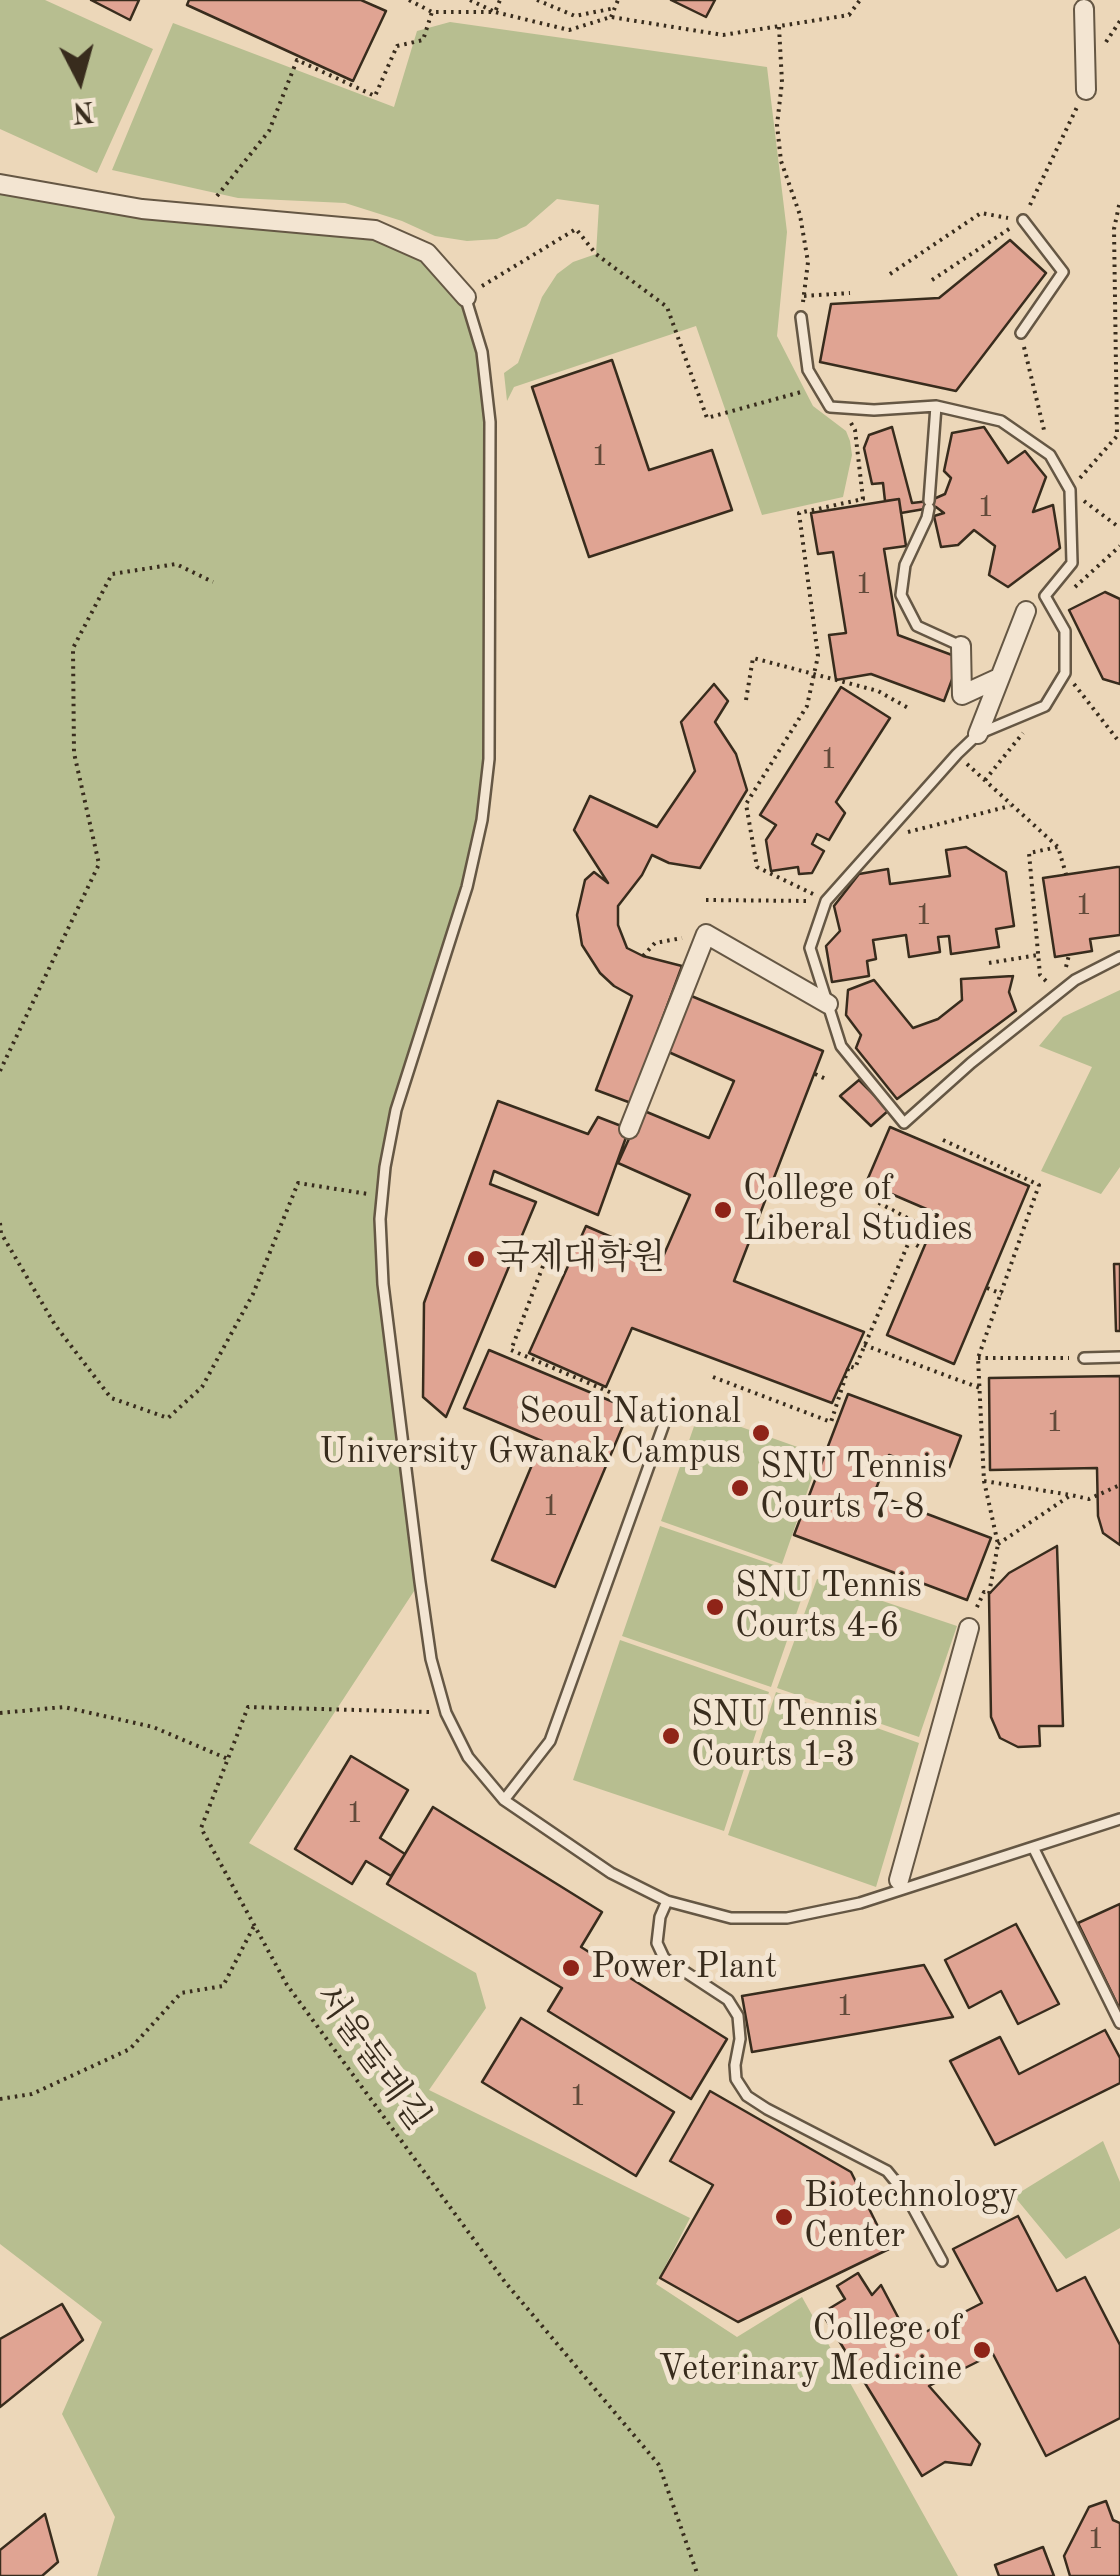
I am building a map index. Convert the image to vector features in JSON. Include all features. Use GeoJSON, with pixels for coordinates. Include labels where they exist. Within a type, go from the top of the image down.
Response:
{"type":"FeatureCollection","features":[{"type":"Feature","properties":{"kind":"street"},"geometry":{"type":"LineString","coordinates":[[1084,9],[1086,90]]}},
{"type":"Feature","properties":{"kind":"street"},"geometry":{"type":"LineString","coordinates":[[0,181],[37,188]]}},
{"type":"Feature","properties":{"kind":"street"},"geometry":{"type":"LineString","coordinates":[[978,734],[1026,611]]}},
{"type":"Feature","properties":{"kind":"street"},"geometry":{"type":"LineString","coordinates":[[961,646],[962,696],[1000,678]]}},
{"type":"Feature","properties":{"kind":"street"},"geometry":{"type":"LineString","coordinates":[[629,1129],[706,934],[828,1004]]}},
{"type":"Feature","properties":{"kind":"street"},"geometry":{"type":"LineString","coordinates":[[899,1880],[969,1628]]}},
{"type":"Feature","properties":{"kind":"lane"},"geometry":{"type":"LineString","coordinates":[[37,188],[142,209],[375,230],[427,253],[466,297],[482,352],[490,422],[492,694],[482,820],[467,888],[396,1110],[382,1197],[383,1284],[431,1659],[446,1712],[468,1757],[504,1800],[611,1873],[667,1902],[731,1918],[787,1918],[860,1903],[1120,1819]]}},
{"type":"Feature","properties":{"kind":"lane"},"geometry":{"type":"LineString","coordinates":[[1021,333],[1063,272],[1023,220]]}},
{"type":"Feature","properties":{"kind":"lane"},"geometry":{"type":"LineString","coordinates":[[801,317],[808,370],[830,407],[874,410],[936,406],[1001,421],[1050,455],[1070,490],[1072,563],[1045,596],[1065,631],[1065,673],[1045,706],[978,734],[957,754],[826,901],[810,948],[841,1046],[904,1124],[971,1063],[1059,992],[1120,957]]}},
{"type":"Feature","properties":{"kind":"lane"},"geometry":{"type":"LineString","coordinates":[[936,406],[929,505],[904,565],[901,595],[916,626],[961,646]]}},
{"type":"Feature","properties":{"kind":"lane"},"geometry":{"type":"LineString","coordinates":[[1084,1358],[1120,1358]]}},
{"type":"Feature","properties":{"kind":"lane"},"geometry":{"type":"LineString","coordinates":[[504,1800],[550,1741],[669,1410]]}},
{"type":"Feature","properties":{"kind":"lane"},"geometry":{"type":"LineString","coordinates":[[1034,1847],[1120,2023]]}},
{"type":"Feature","properties":{"kind":"lane"},"geometry":{"type":"LineString","coordinates":[[667,1902],[660,1917],[657,1943],[664,1958],[728,2000],[738,2016],[736,2078],[747,2096],[767,2110],[888,2170],[906,2193],[942,2260]]}},
{"type":"Feature","properties":{"kind":"path"},"geometry":{"type":"LineString","coordinates":[[409,0],[432,12],[495,12]]}},
{"type":"Feature","properties":{"kind":"path"},"geometry":{"type":"LineString","coordinates":[[470,0],[495,12],[569,30],[611,17],[723,35],[849,15],[860,0]]}},
{"type":"Feature","properties":{"kind":"path"},"geometry":{"type":"LineString","coordinates":[[495,12],[500,0]]}},
{"type":"Feature","properties":{"kind":"path"},"geometry":{"type":"LineString","coordinates":[[538,0],[575,16],[615,8]]}},
{"type":"Feature","properties":{"kind":"path"},"geometry":{"type":"LineString","coordinates":[[611,17],[618,0]]}},
{"type":"Feature","properties":{"kind":"path"},"geometry":{"type":"LineString","coordinates":[[201,215],[269,131],[296,60],[374,96],[397,46],[423,40],[432,12]]}},
{"type":"Feature","properties":{"kind":"path"},"geometry":{"type":"LineString","coordinates":[[1100,57],[1120,20]]}},
{"type":"Feature","properties":{"kind":"path"},"geometry":{"type":"LineString","coordinates":[[779,26],[782,82],[777,126],[781,161],[800,215],[808,262],[801,317]]}},
{"type":"Feature","properties":{"kind":"path"},"geometry":{"type":"LineString","coordinates":[[932,280],[1023,220],[1086,90]]}},
{"type":"Feature","properties":{"kind":"path"},"geometry":{"type":"LineString","coordinates":[[1120,201],[1114,228],[1117,436],[1070,490],[1120,528]]}},
{"type":"Feature","properties":{"kind":"path"},"geometry":{"type":"LineString","coordinates":[[890,274],[981,214],[1023,220]]}},
{"type":"Feature","properties":{"kind":"path"},"geometry":{"type":"LineString","coordinates":[[466,297],[576,229],[596,254],[666,308],[707,418],[789,395]]}},
{"type":"Feature","properties":{"kind":"path"},"geometry":{"type":"LineString","coordinates":[[804,296],[850,292]]}},
{"type":"Feature","properties":{"kind":"path"},"geometry":{"type":"LineString","coordinates":[[1021,333],[1050,455]]}},
{"type":"Feature","properties":{"kind":"path"},"geometry":{"type":"LineString","coordinates":[[826,901],[757,866],[746,804],[807,706],[818,656],[799,513],[864,499],[855,430],[843,408]]}},
{"type":"Feature","properties":{"kind":"path"},"geometry":{"type":"LineString","coordinates":[[1052,608],[1120,546]]}},
{"type":"Feature","properties":{"kind":"path"},"geometry":{"type":"LineString","coordinates":[[0,1071],[99,864],[74,752],[73,648],[112,574],[176,564],[213,582]]}},
{"type":"Feature","properties":{"kind":"path"},"geometry":{"type":"LineString","coordinates":[[746,700],[753,658],[878,690],[910,709]]}},
{"type":"Feature","properties":{"kind":"path"},"geometry":{"type":"LineString","coordinates":[[1065,673],[1118,738]]}},
{"type":"Feature","properties":{"kind":"path"},"geometry":{"type":"LineString","coordinates":[[984,781],[1045,706]]}},
{"type":"Feature","properties":{"kind":"path"},"geometry":{"type":"LineString","coordinates":[[957,754],[1058,847],[1066,874]]}},
{"type":"Feature","properties":{"kind":"path"},"geometry":{"type":"LineString","coordinates":[[936,825],[1010,806]]}},
{"type":"Feature","properties":{"kind":"path"},"geometry":{"type":"LineString","coordinates":[[1058,847],[1030,853],[1040,975],[1059,992]]}},
{"type":"Feature","properties":{"kind":"path"},"geometry":{"type":"LineString","coordinates":[[706,900],[826,901]]}},
{"type":"Feature","properties":{"kind":"path"},"geometry":{"type":"LineString","coordinates":[[643,956],[655,943],[706,934]]}},
{"type":"Feature","properties":{"kind":"path"},"geometry":{"type":"LineString","coordinates":[[989,964],[1038,954]]}},
{"type":"Feature","properties":{"kind":"path"},"geometry":{"type":"LineString","coordinates":[[815,1074],[828,1080]]}},
{"type":"Feature","properties":{"kind":"path"},"geometry":{"type":"LineString","coordinates":[[943,1140],[1039,1185],[978,1358],[984,1480],[998,1544],[990,1594],[984,1592],[969,1628]]}},
{"type":"Feature","properties":{"kind":"path"},"geometry":{"type":"LineString","coordinates":[[0,1224],[1,1233],[55,1326],[111,1398],[168,1418],[202,1387],[253,1294],[298,1184],[382,1197]]}},
{"type":"Feature","properties":{"kind":"path"},"geometry":{"type":"LineString","coordinates":[[770,1190],[783,1194]]}},
{"type":"Feature","properties":{"kind":"path"},"geometry":{"type":"LineString","coordinates":[[713,1377],[831,1422],[848,1366],[854,1368],[917,1222],[877,1202]]}},
{"type":"Feature","properties":{"kind":"path"},"geometry":{"type":"LineString","coordinates":[[909,1241],[923,1249]]}},
{"type":"Feature","properties":{"kind":"path"},"geometry":{"type":"LineString","coordinates":[[551,1245],[511,1350],[640,1406]]}},
{"type":"Feature","properties":{"kind":"path"},"geometry":{"type":"LineString","coordinates":[[987,1288],[1002,1294]]}},
{"type":"Feature","properties":{"kind":"path"},"geometry":{"type":"LineString","coordinates":[[864,1345],[980,1388]]}},
{"type":"Feature","properties":{"kind":"path"},"geometry":{"type":"LineString","coordinates":[[978,1358],[1084,1358]]}},
{"type":"Feature","properties":{"kind":"path"},"geometry":{"type":"LineString","coordinates":[[984,1480],[1089,1500],[1120,1485]]}},
{"type":"Feature","properties":{"kind":"path"},"geometry":{"type":"LineString","coordinates":[[998,1544],[1071,1496]]}},
{"type":"Feature","properties":{"kind":"path"},"geometry":{"type":"LineString","coordinates":[[0,1713],[64,1706],[153,1727],[228,1759]]}},
{"type":"Feature","properties":{"kind":"path","name":"서울둘레길"},"geometry":{"type":"LineString","coordinates":[[446,1712],[248,1707],[200,1828],[287,1986],[505,2282],[659,2466],[698,2576]]}},
{"type":"Feature","properties":{"kind":"path"},"geometry":{"type":"LineString","coordinates":[[0,2099],[32,2094],[130,2049],[181,1993],[223,1986],[254,1926]]}},
{"type":"Feature","properties":{"kind":"green space"},"geometry":{"type":"Polygon","coordinates":[[[0,0],[45,0],[153,49],[97,173],[0,129],[0,0]]]}},
{"type":"Feature","properties":{"kind":"green space"},"geometry":{"type":"Polygon","coordinates":[[[450,22],[767,67],[787,232],[777,336],[813,406],[846,431],[852,455],[843,497],[762,515],[696,326],[514,387],[507,401],[504,373],[518,363],[542,297],[557,274],[573,262],[596,254],[599,205],[557,199],[526,226],[497,239],[467,241],[435,236],[345,203],[238,198],[112,170],[173,23],[394,107],[417,31],[450,22]]]}},
{"type":"Feature","properties":{"kind":"green space"},"geometry":{"type":"Polygon","coordinates":[[[0,184],[316,223],[427,253],[466,297],[482,352],[490,422],[492,695],[482,820],[396,1110],[385,1167],[383,1284],[420,1582],[249,1843],[476,1973],[486,2008],[429,2090],[690,2218],[656,2284],[737,2337],[802,2297],[958,2576],[97,2576],[115,2517],[62,2414],[102,2322],[0,2244],[0,184]]]}},
{"type":"Feature","properties":{"kind":"green space"},"geometry":{"type":"Polygon","coordinates":[[[1120,990],[1120,1167],[1101,1194],[1041,1171],[1092,1067],[1039,1046],[1063,1017],[1120,990]]]}},
{"type":"Feature","properties":{"kind":"green space","name":"SNU Tennis Courts 7-8"},"geometry":{"type":"Polygon","coordinates":[[[699,1412],[820,1455],[782,1564],[661,1521],[699,1412]]]}},
{"type":"Feature","properties":{"kind":"green space","name":"SNU Tennis Courts 4-6"},"geometry":{"type":"Polygon","coordinates":[[[660,1526],[809,1577],[771,1687],[622,1636],[660,1526]]]}},
{"type":"Feature","properties":{"kind":"green space"},"geometry":{"type":"Polygon","coordinates":[[[817,1579],[957,1626],[919,1737],[777,1688],[817,1579]]]}},
{"type":"Feature","properties":{"kind":"green space","name":"SNU Tennis Courts 1-3"},"geometry":{"type":"Polygon","coordinates":[[[620,1640],[769,1692],[724,1831],[573,1780],[620,1640]]]}},
{"type":"Feature","properties":{"kind":"green space"},"geometry":{"type":"Polygon","coordinates":[[[776,1692],[919,1743],[876,1887],[728,1835],[776,1692]]]}},
{"type":"Feature","properties":{"kind":"green space"},"geometry":{"type":"Polygon","coordinates":[[[1103,2141],[1120,2182],[1120,2228],[1066,2259],[1014,2196],[1103,2141]]]}},
{"type":"Feature","properties":{"kind":"building"},"geometry":{"type":"Polygon","coordinates":[[[91,0],[139,0],[130,20],[91,0]]]}},
{"type":"Feature","properties":{"kind":"building"},"geometry":{"type":"Polygon","coordinates":[[[189,0],[361,0],[386,11],[353,81],[187,5],[189,0]]]}},
{"type":"Feature","properties":{"kind":"building"},"geometry":{"type":"Polygon","coordinates":[[[671,0],[715,0],[706,17],[671,0]]]}},
{"type":"Feature","properties":{"kind":"building"},"geometry":{"type":"Polygon","coordinates":[[[1010,240],[1046,273],[956,391],[820,362],[831,304],[939,298],[1010,240]]]}},
{"type":"Feature","properties":{"kind":"building"},"geometry":{"type":"Polygon","coordinates":[[[612,360],[649,470],[712,450],[732,510],[589,557],[532,387],[612,360]]]}},
{"type":"Feature","properties":{"kind":"building"},"geometry":{"type":"Polygon","coordinates":[[[892,427],[912,503],[945,494],[951,478],[944,471],[952,433],[984,427],[1008,463],[1025,451],[1046,477],[1033,512],[1053,505],[1060,548],[1008,587],[989,575],[995,546],[974,530],[958,545],[941,547],[934,516],[944,513],[936,507],[901,513],[899,499],[885,501],[883,483],[872,484],[864,448],[869,435],[892,427]]]}},
{"type":"Feature","properties":{"kind":"building"},"geometry":{"type":"Polygon","coordinates":[[[899,499],[906,546],[884,549],[898,635],[960,658],[944,701],[871,674],[836,680],[829,635],[846,633],[833,552],[818,554],[811,513],[899,499]]]}},
{"type":"Feature","properties":{"kind":"building"},"geometry":{"type":"Polygon","coordinates":[[[1105,592],[1120,599],[1120,684],[1103,679],[1069,610],[1105,592]]]}},
{"type":"Feature","properties":{"kind":"building"},"geometry":{"type":"Polygon","coordinates":[[[714,684],[728,701],[715,722],[736,754],[747,790],[700,868],[669,863],[652,855],[618,906],[618,925],[627,948],[682,966],[631,1103],[596,1090],[632,996],[600,973],[582,945],[577,915],[585,880],[594,872],[608,883],[574,830],[590,796],[657,827],[695,771],[681,722],[714,684]]]}},
{"type":"Feature","properties":{"kind":"building"},"geometry":{"type":"Polygon","coordinates":[[[841,687],[890,718],[836,802],[845,813],[829,840],[817,834],[812,844],[824,851],[812,873],[799,874],[798,867],[771,871],[766,840],[776,825],[760,815],[841,687]]]}},
{"type":"Feature","properties":{"kind":"building"},"geometry":{"type":"Polygon","coordinates":[[[966,847],[1006,872],[1014,926],[996,929],[999,947],[951,954],[949,936],[938,937],[940,952],[909,957],[906,935],[873,940],[876,959],[867,961],[869,976],[832,982],[826,946],[840,931],[834,906],[859,874],[888,869],[890,884],[950,876],[946,850],[966,847]]]}},
{"type":"Feature","properties":{"kind":"building"},"geometry":{"type":"Polygon","coordinates":[[[1120,867],[1120,935],[1090,939],[1092,951],[1055,957],[1043,878],[1120,867]]]}},
{"type":"Feature","properties":{"kind":"building"},"geometry":{"type":"Polygon","coordinates":[[[1013,976],[1009,992],[1016,1011],[897,1099],[856,1048],[861,1035],[846,1015],[848,990],[874,980],[913,1028],[938,1019],[962,1000],[961,979],[1013,976]]]}},
{"type":"Feature","properties":{"kind":"building","name":"College of Liberal Studies"},"geometry":{"type":"Polygon","coordinates":[[[689,995],[823,1051],[734,1281],[864,1332],[832,1403],[632,1328],[606,1387],[529,1353],[586,1226],[662,1259],[690,1195],[618,1163],[642,1110],[709,1138],[734,1081],[664,1050],[689,995]]]}},
{"type":"Feature","properties":{"kind":"building"},"geometry":{"type":"Polygon","coordinates":[[[859,1080],[889,1110],[871,1126],[840,1096],[859,1080]]]}},
{"type":"Feature","properties":{"kind":"building","name":"국제대학원"},"geometry":{"type":"Polygon","coordinates":[[[498,1101],[588,1134],[598,1117],[629,1129],[598,1215],[494,1171],[490,1184],[536,1202],[446,1417],[423,1397],[424,1303],[498,1101]]]}},
{"type":"Feature","properties":{"kind":"building"},"geometry":{"type":"Polygon","coordinates":[[[890,1127],[1029,1186],[954,1364],[887,1335],[938,1214],[866,1183],[890,1127]]]}},
{"type":"Feature","properties":{"kind":"building"},"geometry":{"type":"Polygon","coordinates":[[[1114,1264],[1120,1264],[1120,1331],[1116,1331],[1114,1264]]]}},
{"type":"Feature","properties":{"kind":"building"},"geometry":{"type":"Polygon","coordinates":[[[489,1350],[630,1409],[555,1587],[492,1560],[542,1441],[464,1408],[489,1350]]]}},
{"type":"Feature","properties":{"kind":"building"},"geometry":{"type":"Polygon","coordinates":[[[1120,1376],[1120,1545],[1103,1533],[1098,1516],[1097,1468],[990,1470],[989,1378],[1120,1376]]]}},
{"type":"Feature","properties":{"kind":"building"},"geometry":{"type":"Polygon","coordinates":[[[848,1394],[961,1436],[946,1476],[889,1455],[874,1494],[991,1538],[967,1600],[794,1535],[848,1394]]]}},
{"type":"Feature","properties":{"kind":"building"},"geometry":{"type":"Polygon","coordinates":[[[1057,1546],[1063,1726],[1039,1726],[1040,1746],[1018,1747],[1000,1738],[991,1717],[989,1594],[1009,1573],[1057,1546]]]}},
{"type":"Feature","properties":{"kind":"building"},"geometry":{"type":"Polygon","coordinates":[[[351,1756],[408,1790],[380,1838],[405,1854],[391,1876],[366,1861],[352,1884],[295,1849],[351,1756]]]}},
{"type":"Feature","properties":{"kind":"building","name":"Power Plant"},"geometry":{"type":"Polygon","coordinates":[[[433,1807],[602,1912],[581,1947],[727,2039],[691,2099],[548,2011],[562,1988],[387,1884],[433,1807]]]}},
{"type":"Feature","properties":{"kind":"building"},"geometry":{"type":"Polygon","coordinates":[[[1120,1904],[1120,2010],[1078,1923],[1120,1904]]]}},
{"type":"Feature","properties":{"kind":"building"},"geometry":{"type":"Polygon","coordinates":[[[1016,1924],[1059,2004],[1018,2024],[1001,1991],[969,2008],[945,1960],[1016,1924]]]}},
{"type":"Feature","properties":{"kind":"building"},"geometry":{"type":"Polygon","coordinates":[[[924,1965],[953,2017],[752,2052],[742,1996],[924,1965]]]}},
{"type":"Feature","properties":{"kind":"building"},"geometry":{"type":"Polygon","coordinates":[[[521,2018],[674,2112],[636,2176],[482,2082],[521,2018]]]}},
{"type":"Feature","properties":{"kind":"building"},"geometry":{"type":"Polygon","coordinates":[[[1105,2030],[1120,2058],[1120,2083],[995,2145],[950,2061],[1000,2037],[1019,2074],[1105,2030]]]}},
{"type":"Feature","properties":{"kind":"building","name":"Biotechnology Center"},"geometry":{"type":"Polygon","coordinates":[[[710,2091],[851,2172],[889,2249],[738,2322],[660,2278],[713,2185],[670,2161],[710,2091]]]}},
{"type":"Feature","properties":{"kind":"building","name":"College of Veterinary Medicine"},"geometry":{"type":"Polygon","coordinates":[[[1018,2216],[1057,2291],[1085,2277],[1120,2345],[1120,2418],[1046,2456],[993,2354],[929,2386],[980,2444],[971,2465],[945,2462],[922,2476],[822,2313],[845,2299],[837,2286],[858,2273],[872,2295],[881,2285],[910,2340],[982,2303],[953,2249],[1018,2216]]]}},
{"type":"Feature","properties":{"kind":"building"},"geometry":{"type":"Polygon","coordinates":[[[62,2304],[83,2340],[0,2407],[0,2339],[62,2304]]]}},
{"type":"Feature","properties":{"kind":"building"},"geometry":{"type":"Polygon","coordinates":[[[1106,2501],[1113,2520],[1120,2523],[1120,2576],[1070,2576],[1064,2556],[1089,2507],[1106,2501]]]}},
{"type":"Feature","properties":{"kind":"building"},"geometry":{"type":"Polygon","coordinates":[[[45,2514],[58,2562],[42,2576],[0,2576],[0,2550],[45,2514]]]}},
{"type":"Feature","properties":{"kind":"building"},"geometry":{"type":"Polygon","coordinates":[[[1043,2547],[1054,2576],[999,2576],[995,2565],[1043,2547]]]}},
{"type":"Feature","properties":{"kind":"place","name":"College of Liberal Studies"},"geometry":{"type":"Point","coordinates":[723,1210]}},
{"type":"Feature","properties":{"kind":"place","name":"국제대학원"},"geometry":{"type":"Point","coordinates":[476,1259]}},
{"type":"Feature","properties":{"kind":"place","name":"Seoul National University Gwanak Campus"},"geometry":{"type":"Point","coordinates":[761,1433]}},
{"type":"Feature","properties":{"kind":"place","name":"SNU Tennis Courts 7-8"},"geometry":{"type":"Point","coordinates":[740,1488]}},
{"type":"Feature","properties":{"kind":"place","name":"SNU Tennis Courts 4-6"},"geometry":{"type":"Point","coordinates":[715,1607]}},
{"type":"Feature","properties":{"kind":"place","name":"SNU Tennis Courts 1-3"},"geometry":{"type":"Point","coordinates":[671,1736]}},
{"type":"Feature","properties":{"kind":"place","name":"Power Plant"},"geometry":{"type":"Point","coordinates":[571,1968]}},
{"type":"Feature","properties":{"kind":"place","name":"Biotechnology Center"},"geometry":{"type":"Point","coordinates":[784,2217]}},
{"type":"Feature","properties":{"kind":"place","name":"College of Veterinary Medicine"},"geometry":{"type":"Point","coordinates":[982,2350]}}]}
